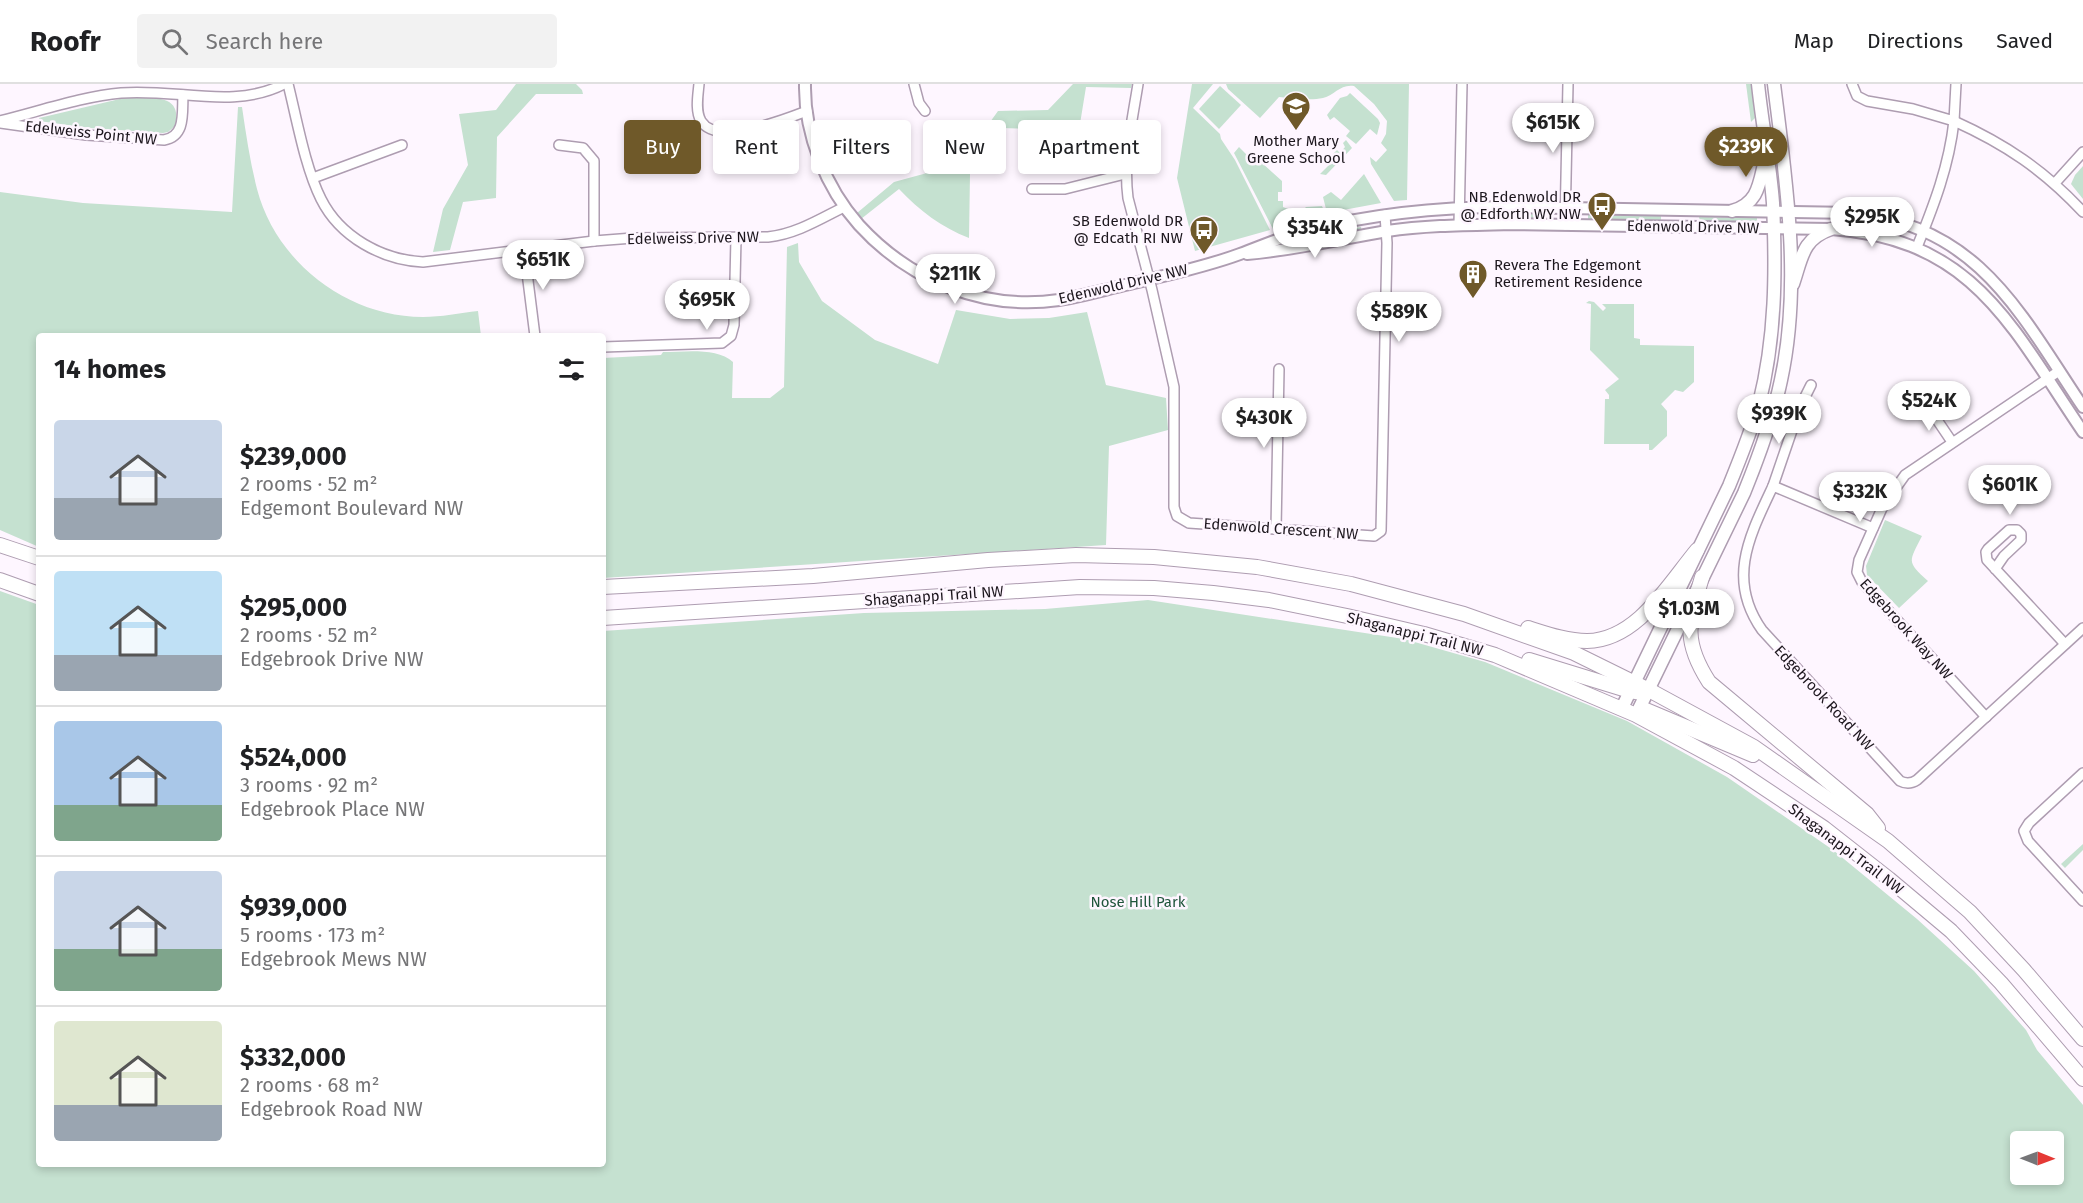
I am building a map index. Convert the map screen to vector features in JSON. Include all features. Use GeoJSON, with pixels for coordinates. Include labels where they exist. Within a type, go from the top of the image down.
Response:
{"type":"FeatureCollection","features":[{"type":"Feature","properties":{"kind":"main road"},"geometry":{"type":"LineString","coordinates":[[1622,708],[1729,486],[1758,405],[1769,352],[1774,310],[1775,270],[1773,213],[1758,84]]}},
{"type":"Feature","properties":{"kind":"main road"},"geometry":{"type":"LineString","coordinates":[[1774,84],[1789,228],[1790,294],[1782,378],[1759,456],[1744,493],[1638,711],[1786,770]]}},
{"type":"Feature","properties":{"kind":"main road"},"geometry":{"type":"LineString","coordinates":[[1732,211],[1744,206],[1756,195],[1766,154]]}},
{"type":"Feature","properties":{"kind":"main road"},"geometry":{"type":"LineString","coordinates":[[1790,294],[1808,242],[1820,233],[1832,229]]}},
{"type":"Feature","properties":{"kind":"main road"},"geometry":{"type":"LineString","coordinates":[[0,545],[36,557]]}},
{"type":"Feature","properties":{"kind":"main road"},"geometry":{"type":"LineString","coordinates":[[1464,614],[1474,612],[1564,639],[1586,641],[1606,639],[1625,630],[1639,618],[1697,550]]}},
{"type":"Feature","properties":{"kind":"main road","name":"Shaganappi Trail NW"},"geometry":{"type":"LineString","coordinates":[[606,587],[813,576],[988,560],[1076,555],[1154,557],[1257,567],[1351,584],[1464,614],[1574,653],[1632,686],[1649,690],[1754,747],[1888,841],[1970,912],[2083,1039]]}},
{"type":"Feature","properties":{"kind":"main road"},"geometry":{"type":"LineString","coordinates":[[1702,577],[1692,611],[1689,634],[1698,665],[1709,682],[1867,814],[1888,841]]}},
{"type":"Feature","properties":{"kind":"main road"},"geometry":{"type":"LineString","coordinates":[[0,580],[36,593]]}},
{"type":"Feature","properties":{"kind":"main road","name":"Shaganappi Trail NW"},"geometry":{"type":"LineString","coordinates":[[606,618],[1080,587],[1154,588],[1269,600],[1424,634],[1495,655],[1622,708],[1638,711],[1734,768],[1824,828],[1951,931],[1987,968],[2083,1079]]}},
{"type":"Feature","properties":{"kind":"main road"},"geometry":{"type":"LineString","coordinates":[[1495,655],[1513,656],[1632,686]]}},
{"type":"Feature","properties":{"kind":"street","name":"Edelweiss Point NW"},"geometry":{"type":"LineString","coordinates":[[0,122],[103,95],[143,92],[239,97],[254,95],[286,84]]}},
{"type":"Feature","properties":{"kind":"street","name":"Edelweiss Drive NW"},"geometry":{"type":"LineString","coordinates":[[286,84],[313,178],[327,210],[350,235],[363,244],[401,260],[423,262],[594,241],[652,237],[780,236],[800,229],[844,207]]}},
{"type":"Feature","properties":{"kind":"street"},"geometry":{"type":"LineString","coordinates":[[699,84],[698,113],[701,122],[714,130],[756,129],[807,111]]}},
{"type":"Feature","properties":{"kind":"street","name":"Edenwold Drive NW"},"geometry":{"type":"LineString","coordinates":[[805,84],[807,111],[820,160],[844,207],[867,234],[904,265],[943,286],[976,296],[1000,301],[1060,300],[1239,255],[1275,239],[1354,220],[1460,207],[1823,212],[1875,215],[1924,230],[1968,257],[1987,273],[2020,313],[2083,407]]}},
{"type":"Feature","properties":{"kind":"street"},"geometry":{"type":"LineString","coordinates":[[914,84],[919,103],[925,111]]}},
{"type":"Feature","properties":{"kind":"street"},"geometry":{"type":"LineString","coordinates":[[1133,120],[1138,84]]}},
{"type":"Feature","properties":{"kind":"street"},"geometry":{"type":"LineString","coordinates":[[1460,225],[1462,84]]}},
{"type":"Feature","properties":{"kind":"street"},"geometry":{"type":"LineString","coordinates":[[1565,225],[1568,84]]}},
{"type":"Feature","properties":{"kind":"street"},"geometry":{"type":"LineString","coordinates":[[1852,84],[1857,96],[1867,101],[1913,109],[1954,121],[2007,147],[2055,183],[2083,212]]}},
{"type":"Feature","properties":{"kind":"street"},"geometry":{"type":"LineString","coordinates":[[1917,247],[1944,175],[1954,121],[1956,84]]}},
{"type":"Feature","properties":{"kind":"street","name":"Edelweiss Point NW"},"geometry":{"type":"LineString","coordinates":[[0,122],[86,135],[164,140],[179,131],[183,95]]}},
{"type":"Feature","properties":{"kind":"street"},"geometry":{"type":"LineString","coordinates":[[313,178],[402,145]]}},
{"type":"Feature","properties":{"kind":"street"},"geometry":{"type":"LineString","coordinates":[[559,145],[583,148],[594,161],[594,241]]}},
{"type":"Feature","properties":{"kind":"street"},"geometry":{"type":"LineString","coordinates":[[2055,183],[2083,152]]}},
{"type":"Feature","properties":{"kind":"street"},"geometry":{"type":"LineString","coordinates":[[1032,189],[1065,189],[1125,174],[1128,198],[1149,279]]}},
{"type":"Feature","properties":{"kind":"street","name":"Edenwold Crescent NW"},"geometry":{"type":"LineString","coordinates":[[1149,279],[1174,387],[1175,513],[1181,520],[1189,523],[1374,536],[1381,531],[1387,231],[1385,215]]}},
{"type":"Feature","properties":{"kind":"street","name":"Edenwold Drive NW"},"geometry":{"type":"LineString","coordinates":[[1239,255],[1278,252],[1387,231],[1460,225],[1789,228],[1867,233],[1917,247],[1951,266],[1990,298],[2016,332],[2083,432]]}},
{"type":"Feature","properties":{"kind":"street"},"geometry":{"type":"LineString","coordinates":[[606,347],[716,344],[726,341],[734,331],[736,238]]}},
{"type":"Feature","properties":{"kind":"street"},"geometry":{"type":"LineString","coordinates":[[524,249],[534,333]]}},
{"type":"Feature","properties":{"kind":"street"},"geometry":{"type":"LineString","coordinates":[[1276,529],[1279,369]]}},
{"type":"Feature","properties":{"kind":"street","name":"Edgebrook Way NW"},"geometry":{"type":"LineString","coordinates":[[1986,717],[1858,577],[1857,566],[1883,506],[1905,475],[2059,371]]}},
{"type":"Feature","properties":{"kind":"street"},"geometry":{"type":"LineString","coordinates":[[1811,384],[1800,407],[1773,486],[1873,528]]}},
{"type":"Feature","properties":{"kind":"street"},"geometry":{"type":"LineString","coordinates":[[1929,408],[1952,442]]}},
{"type":"Feature","properties":{"kind":"street","name":"Edgebrook Road NW"},"geometry":{"type":"LineString","coordinates":[[1773,486],[1753,529],[1744,561],[1744,581],[1749,609],[1762,630],[1900,781],[1913,783],[2083,628]]}},
{"type":"Feature","properties":{"kind":"street"},"geometry":{"type":"LineString","coordinates":[[1995,569],[2066,644]]}},
{"type":"Feature","properties":{"kind":"street"},"geometry":{"type":"LineString","coordinates":[[2083,773],[2029,823],[2024,831],[2028,841],[2083,901]]}},
{"type":"Feature","properties":{"kind":"green space"},"geometry":{"type":"Polygon","coordinates":[[[516,84],[576,84],[583,94],[536,94],[497,137],[496,198],[463,202],[450,250],[433,252],[443,209],[468,165],[459,114],[496,110],[516,84]]]}},
{"type":"Feature","properties":{"kind":"green space"},"geometry":{"type":"Polygon","coordinates":[[[1073,84],[1132,84],[1131,88],[1086,87],[1081,120],[1018,120],[1018,128],[1006,128],[1006,120],[992,120],[998,111],[1048,110],[1073,84]]]}},
{"type":"Feature","properties":{"kind":"green space"},"geometry":{"type":"Polygon","coordinates":[[[1192,84],[1213,84],[1193,108],[1220,134],[1270,230],[1195,251],[1177,178],[1192,84]]]}},
{"type":"Feature","properties":{"kind":"green space"},"geometry":{"type":"Polygon","coordinates":[[[1226,84],[1409,84],[1407,200],[1394,201],[1371,164],[1370,157],[1376,162],[1387,150],[1381,143],[1386,134],[1387,121],[1374,104],[1354,86],[1341,88],[1327,97],[1318,99],[1279,97],[1260,118],[1228,89],[1226,84]]]}},
{"type":"Feature","properties":{"kind":"green space"},"geometry":{"type":"Polygon","coordinates":[[[1746,84],[1751,84],[1755,118],[1751,122],[1746,84]]]}},
{"type":"Feature","properties":{"kind":"green space"},"geometry":{"type":"Polygon","coordinates":[[[1220,86],[1241,105],[1219,129],[1199,109],[1220,86]]]}},
{"type":"Feature","properties":{"kind":"green space"},"geometry":{"type":"Polygon","coordinates":[[[1350,93],[1380,123],[1377,135],[1370,129],[1356,144],[1346,136],[1350,131],[1334,117],[1330,120],[1327,115],[1340,98],[1350,93]]]}},
{"type":"Feature","properties":{"kind":"green space"},"geometry":{"type":"Polygon","coordinates":[[[124,98],[153,98],[169,102],[174,107],[176,115],[175,126],[163,133],[89,128],[39,121],[39,118],[124,98]]]}},
{"type":"Feature","properties":{"kind":"green space"},"geometry":{"type":"Polygon","coordinates":[[[238,107],[242,107],[257,189],[266,215],[280,240],[298,262],[342,296],[368,307],[395,314],[423,317],[478,311],[481,333],[36,333],[36,546],[0,530],[0,192],[83,203],[232,212],[238,107]]]}},
{"type":"Feature","properties":{"kind":"green space"},"geometry":{"type":"Polygon","coordinates":[[[1346,140],[1352,148],[1326,175],[1320,174],[1332,162],[1329,158],[1337,150],[1340,153],[1345,147],[1343,143],[1346,140]]]}},
{"type":"Feature","properties":{"kind":"green space"},"geometry":{"type":"Polygon","coordinates":[[[1239,147],[1249,157],[1252,154],[1282,181],[1282,192],[1278,192],[1278,201],[1283,201],[1283,207],[1293,211],[1302,211],[1306,207],[1322,206],[1325,213],[1273,229],[1234,153],[1239,147]]]}},
{"type":"Feature","properties":{"kind":"green space"},"geometry":{"type":"Polygon","coordinates":[[[2083,166],[2083,199],[2071,184],[2083,166]]]}},
{"type":"Feature","properties":{"kind":"green space"},"geometry":{"type":"Polygon","coordinates":[[[923,174],[970,174],[969,238],[931,218],[899,189],[861,219],[857,213],[894,182],[923,174]]]}},
{"type":"Feature","properties":{"kind":"green space"},"geometry":{"type":"Polygon","coordinates":[[[1364,174],[1381,203],[1327,213],[1323,197],[1331,192],[1341,200],[1364,174]]]}},
{"type":"Feature","properties":{"kind":"green space"},"geometry":{"type":"Polygon","coordinates":[[[1482,214],[1543,214],[1543,218],[1482,217],[1482,214]]]}},
{"type":"Feature","properties":{"kind":"green space"},"geometry":{"type":"Polygon","coordinates":[[[1588,215],[1661,216],[1661,220],[1588,219],[1588,215]]]}},
{"type":"Feature","properties":{"kind":"green space"},"geometry":{"type":"Polygon","coordinates":[[[1699,217],[1757,218],[1757,222],[1700,221],[1699,217]]]}},
{"type":"Feature","properties":{"kind":"green space"},"geometry":{"type":"Polygon","coordinates":[[[1361,227],[1361,231],[1285,246],[1284,244],[1361,227]]]}},
{"type":"Feature","properties":{"kind":"green space"},"geometry":{"type":"Polygon","coordinates":[[[798,243],[799,262],[822,301],[875,340],[938,364],[956,310],[1010,319],[1049,318],[1087,312],[1106,385],[1166,398],[1168,430],[1109,446],[1106,545],[606,578],[606,358],[661,355],[663,352],[700,351],[718,354],[733,362],[732,398],[770,398],[784,387],[787,247],[798,243]]]}},
{"type":"Feature","properties":{"kind":"green space"},"geometry":{"type":"Polygon","coordinates":[[[1594,302],[1603,311],[1606,308],[1602,304],[1634,304],[1634,338],[1640,339],[1640,345],[1694,346],[1694,382],[1683,392],[1675,390],[1661,404],[1667,411],[1667,436],[1652,450],[1649,450],[1649,444],[1604,444],[1605,399],[1609,399],[1605,390],[1619,379],[1590,350],[1591,304],[1586,303],[1594,302]]]}},
{"type":"Feature","properties":{"kind":"green space"},"geometry":{"type":"Polygon","coordinates":[[[1885,520],[1922,536],[1912,556],[1912,561],[1916,569],[1928,581],[1899,608],[1867,575],[1866,566],[1885,520]]]}},
{"type":"Feature","properties":{"kind":"green space","name":"Nose Hill Park"},"geometry":{"type":"Polygon","coordinates":[[[0,591],[36,604],[36,1167],[606,1167],[606,631],[864,613],[1045,609],[1148,600],[1404,639],[1485,662],[1627,721],[1727,777],[1833,850],[1917,919],[1974,971],[2026,1030],[2037,1050],[2083,1105],[2083,1203],[0,1203],[0,591]]]}},
{"type":"Feature","properties":{"kind":"green space"},"geometry":{"type":"Polygon","coordinates":[[[2083,844],[2083,850],[2065,868],[2061,864],[2083,844]]]}},
{"type":"Feature","properties":{"kind":"place","name":"Mother Mary Greene School"},"geometry":{"type":"Point","coordinates":[1296,132]}},
{"type":"Feature","properties":{"kind":"place","name":"NB Edenwold DR @ Edforth WY NW"},"geometry":{"type":"Point","coordinates":[1602,232]}},
{"type":"Feature","properties":{"kind":"place","name":"SB Edenwold DR @ Edcath RI NW"},"geometry":{"type":"Point","coordinates":[1204,256]}},
{"type":"Feature","properties":{"kind":"place","name":"Revera The Edgemont Retirement Residence"},"geometry":{"type":"Point","coordinates":[1473,300]}}]}
